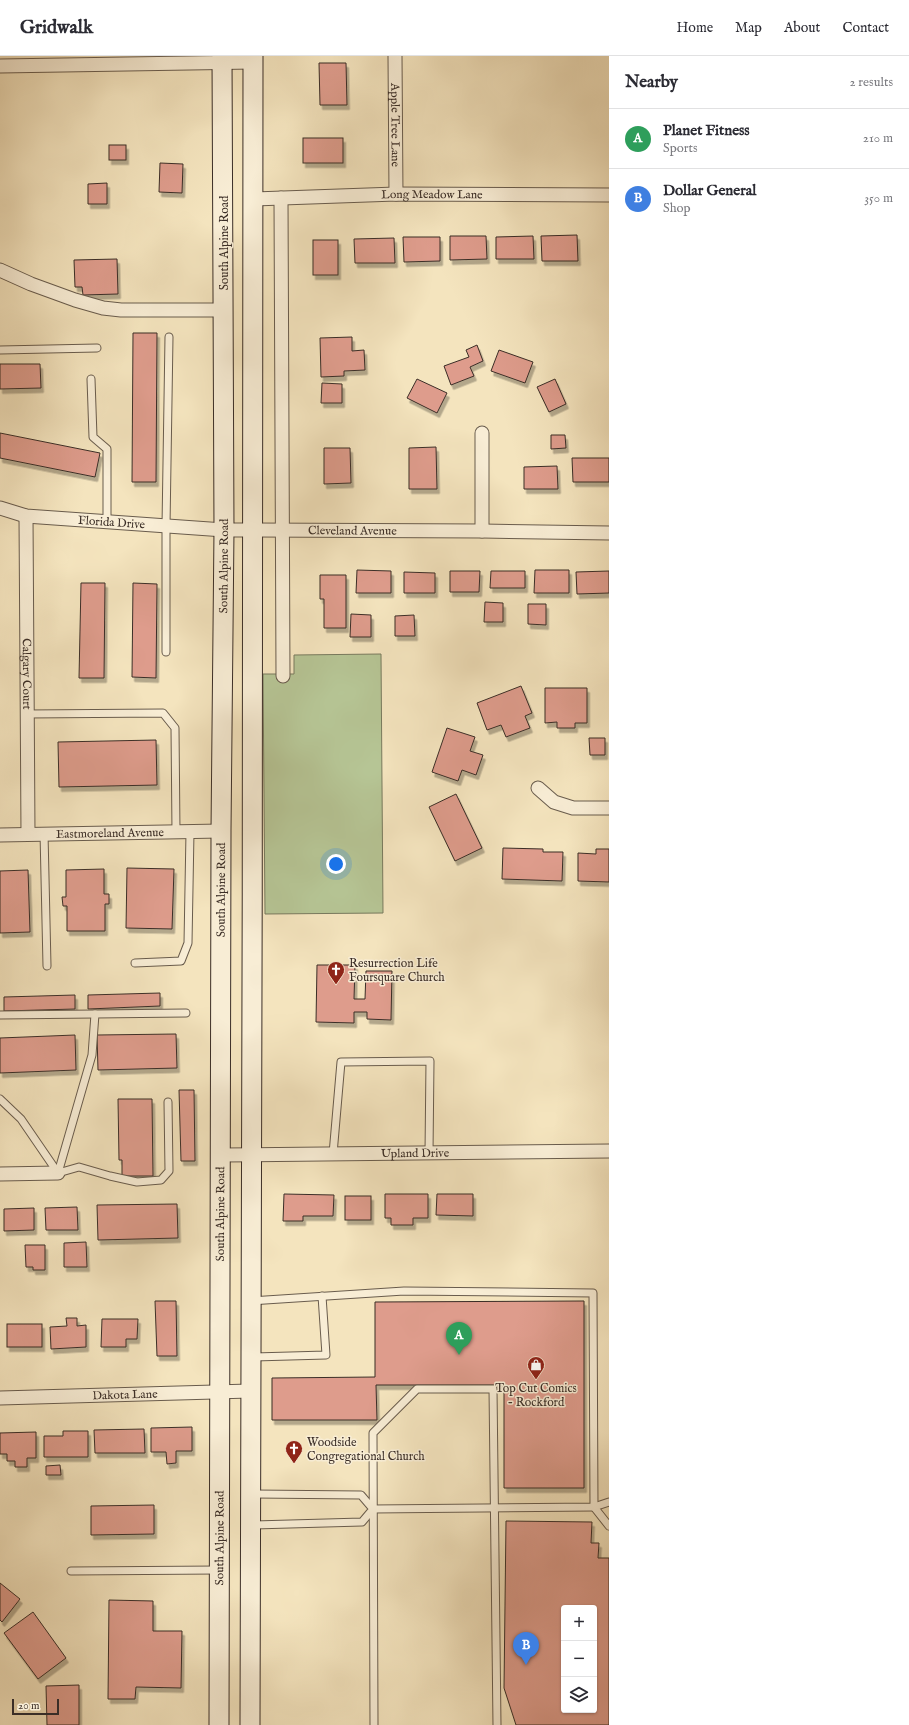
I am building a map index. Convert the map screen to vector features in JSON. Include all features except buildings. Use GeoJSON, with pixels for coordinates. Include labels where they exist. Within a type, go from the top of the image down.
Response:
{"type":"FeatureCollection","features":[{"type":"Feature","properties":{"kind":"main road","name":"South Alpine Road"},"geometry":{"type":"LineString","coordinates":[[219,1725],[221,831],[224,530],[222,59]]}},
{"type":"Feature","properties":{"kind":"main road"},"geometry":{"type":"LineString","coordinates":[[250,1725],[254,199],[253,59]]}},
{"type":"Feature","properties":{"kind":"street","name":"Apple Tree Lane"},"geometry":{"type":"LineString","coordinates":[[395,56],[396,194]]}},
{"type":"Feature","properties":{"kind":"street"},"geometry":{"type":"LineString","coordinates":[[0,66],[112,60],[253,59]]}},
{"type":"Feature","properties":{"kind":"street","name":"Long Meadow Lane"},"geometry":{"type":"LineString","coordinates":[[254,199],[396,194],[609,195]]}},
{"type":"Feature","properties":{"kind":"street"},"geometry":{"type":"LineString","coordinates":[[281,198],[283,676]]}},
{"type":"Feature","properties":{"kind":"street"},"geometry":{"type":"LineString","coordinates":[[4,272],[68,298],[103,308],[121,310],[224,310]]}},
{"type":"Feature","properties":{"kind":"street"},"geometry":{"type":"LineString","coordinates":[[482,433],[482,530]]}},
{"type":"Feature","properties":{"kind":"street","name":"Florida Drive"},"geometry":{"type":"LineString","coordinates":[[0,508],[26,516],[224,530]]}},
{"type":"Feature","properties":{"kind":"street","name":"Calgary Court"},"geometry":{"type":"LineString","coordinates":[[26,516],[28,833]]}},
{"type":"Feature","properties":{"kind":"street","name":"Cleveland Avenue"},"geometry":{"type":"LineString","coordinates":[[224,530],[482,530],[609,532]]}},
{"type":"Feature","properties":{"kind":"street"},"geometry":{"type":"LineString","coordinates":[[538,788],[554,802],[573,808],[609,808]]}},
{"type":"Feature","properties":{"kind":"street","name":"Eastmoreland Avenue"},"geometry":{"type":"LineString","coordinates":[[0,835],[28,833],[221,831]]}},
{"type":"Feature","properties":{"kind":"street","name":"Upland Drive"},"geometry":{"type":"LineString","coordinates":[[220,1155],[609,1151]]}},
{"type":"Feature","properties":{"kind":"street"},"geometry":{"type":"LineString","coordinates":[[0,1174],[58,1173]]}},
{"type":"Feature","properties":{"kind":"street","name":"Dakota Lane"},"geometry":{"type":"LineString","coordinates":[[0,1398],[250,1391]]}},
{"type":"Feature","properties":{"kind":"lane"},"geometry":{"type":"LineString","coordinates":[[166,652],[169,337]]}},
{"type":"Feature","properties":{"kind":"lane"},"geometry":{"type":"LineString","coordinates":[[0,350],[97,348]]}},
{"type":"Feature","properties":{"kind":"lane"},"geometry":{"type":"LineString","coordinates":[[91,379],[93,437],[107,449],[107,522]]}},
{"type":"Feature","properties":{"kind":"lane"},"geometry":{"type":"LineString","coordinates":[[27,714],[164,713],[175,728],[176,832]]}},
{"type":"Feature","properties":{"kind":"lane"},"geometry":{"type":"LineString","coordinates":[[134,963],[181,961],[188,943],[190,832]]}},
{"type":"Feature","properties":{"kind":"lane"},"geometry":{"type":"LineString","coordinates":[[44,833],[47,966]]}},
{"type":"Feature","properties":{"kind":"lane"},"geometry":{"type":"LineString","coordinates":[[0,1015],[186,1013]]}},
{"type":"Feature","properties":{"kind":"lane"},"geometry":{"type":"LineString","coordinates":[[58,1173],[92,1055],[96,1014]]}},
{"type":"Feature","properties":{"kind":"lane"},"geometry":{"type":"LineString","coordinates":[[333,1154],[341,1062],[430,1061],[429,1153]]}},
{"type":"Feature","properties":{"kind":"lane"},"geometry":{"type":"LineString","coordinates":[[0,1099],[21,1119],[58,1173]]}},
{"type":"Feature","properties":{"kind":"lane"},"geometry":{"type":"LineString","coordinates":[[58,1173],[79,1167],[137,1182],[161,1180],[168,1171],[168,1102]]}},
{"type":"Feature","properties":{"kind":"lane"},"geometry":{"type":"LineString","coordinates":[[250,1301],[404,1291],[594,1293],[594,1507],[609,1526]]}},
{"type":"Feature","properties":{"kind":"lane"},"geometry":{"type":"LineString","coordinates":[[250,1357],[326,1355],[322,1296]]}},
{"type":"Feature","properties":{"kind":"lane"},"geometry":{"type":"LineString","coordinates":[[374,1725],[373,1433],[417,1389],[493,1389],[496,1725]]}},
{"type":"Feature","properties":{"kind":"lane"},"geometry":{"type":"LineString","coordinates":[[250,1494],[361,1495],[373,1509]]}},
{"type":"Feature","properties":{"kind":"lane"},"geometry":{"type":"LineString","coordinates":[[250,1525],[362,1522],[373,1509],[594,1507],[609,1502]]}},
{"type":"Feature","properties":{"kind":"lane"},"geometry":{"type":"LineString","coordinates":[[71,1571],[220,1570]]}},
{"type":"Feature","properties":{"kind":"green space"},"geometry":{"type":"Polygon","coordinates":[[[381,654],[383,913],[265,914],[263,674],[294,674],[294,655],[381,654]]]}},
{"type":"Feature","properties":{"kind":"place","name":"Resurrection Life Foursquare Church"},"geometry":{"type":"Point","coordinates":[336,985]}},
{"type":"Feature","properties":{"kind":"place","name":"Planet Fitness"},"geometry":{"type":"Point","coordinates":[459,1355]}},
{"type":"Feature","properties":{"kind":"place","name":"Top Cut Comics - Rockford"},"geometry":{"type":"Point","coordinates":[536,1380]}},
{"type":"Feature","properties":{"kind":"place","name":"Woodside Congregational Church"},"geometry":{"type":"Point","coordinates":[294,1464]}},
{"type":"Feature","properties":{"kind":"place","name":"Dollar General"},"geometry":{"type":"Point","coordinates":[526,1665]}}]}
